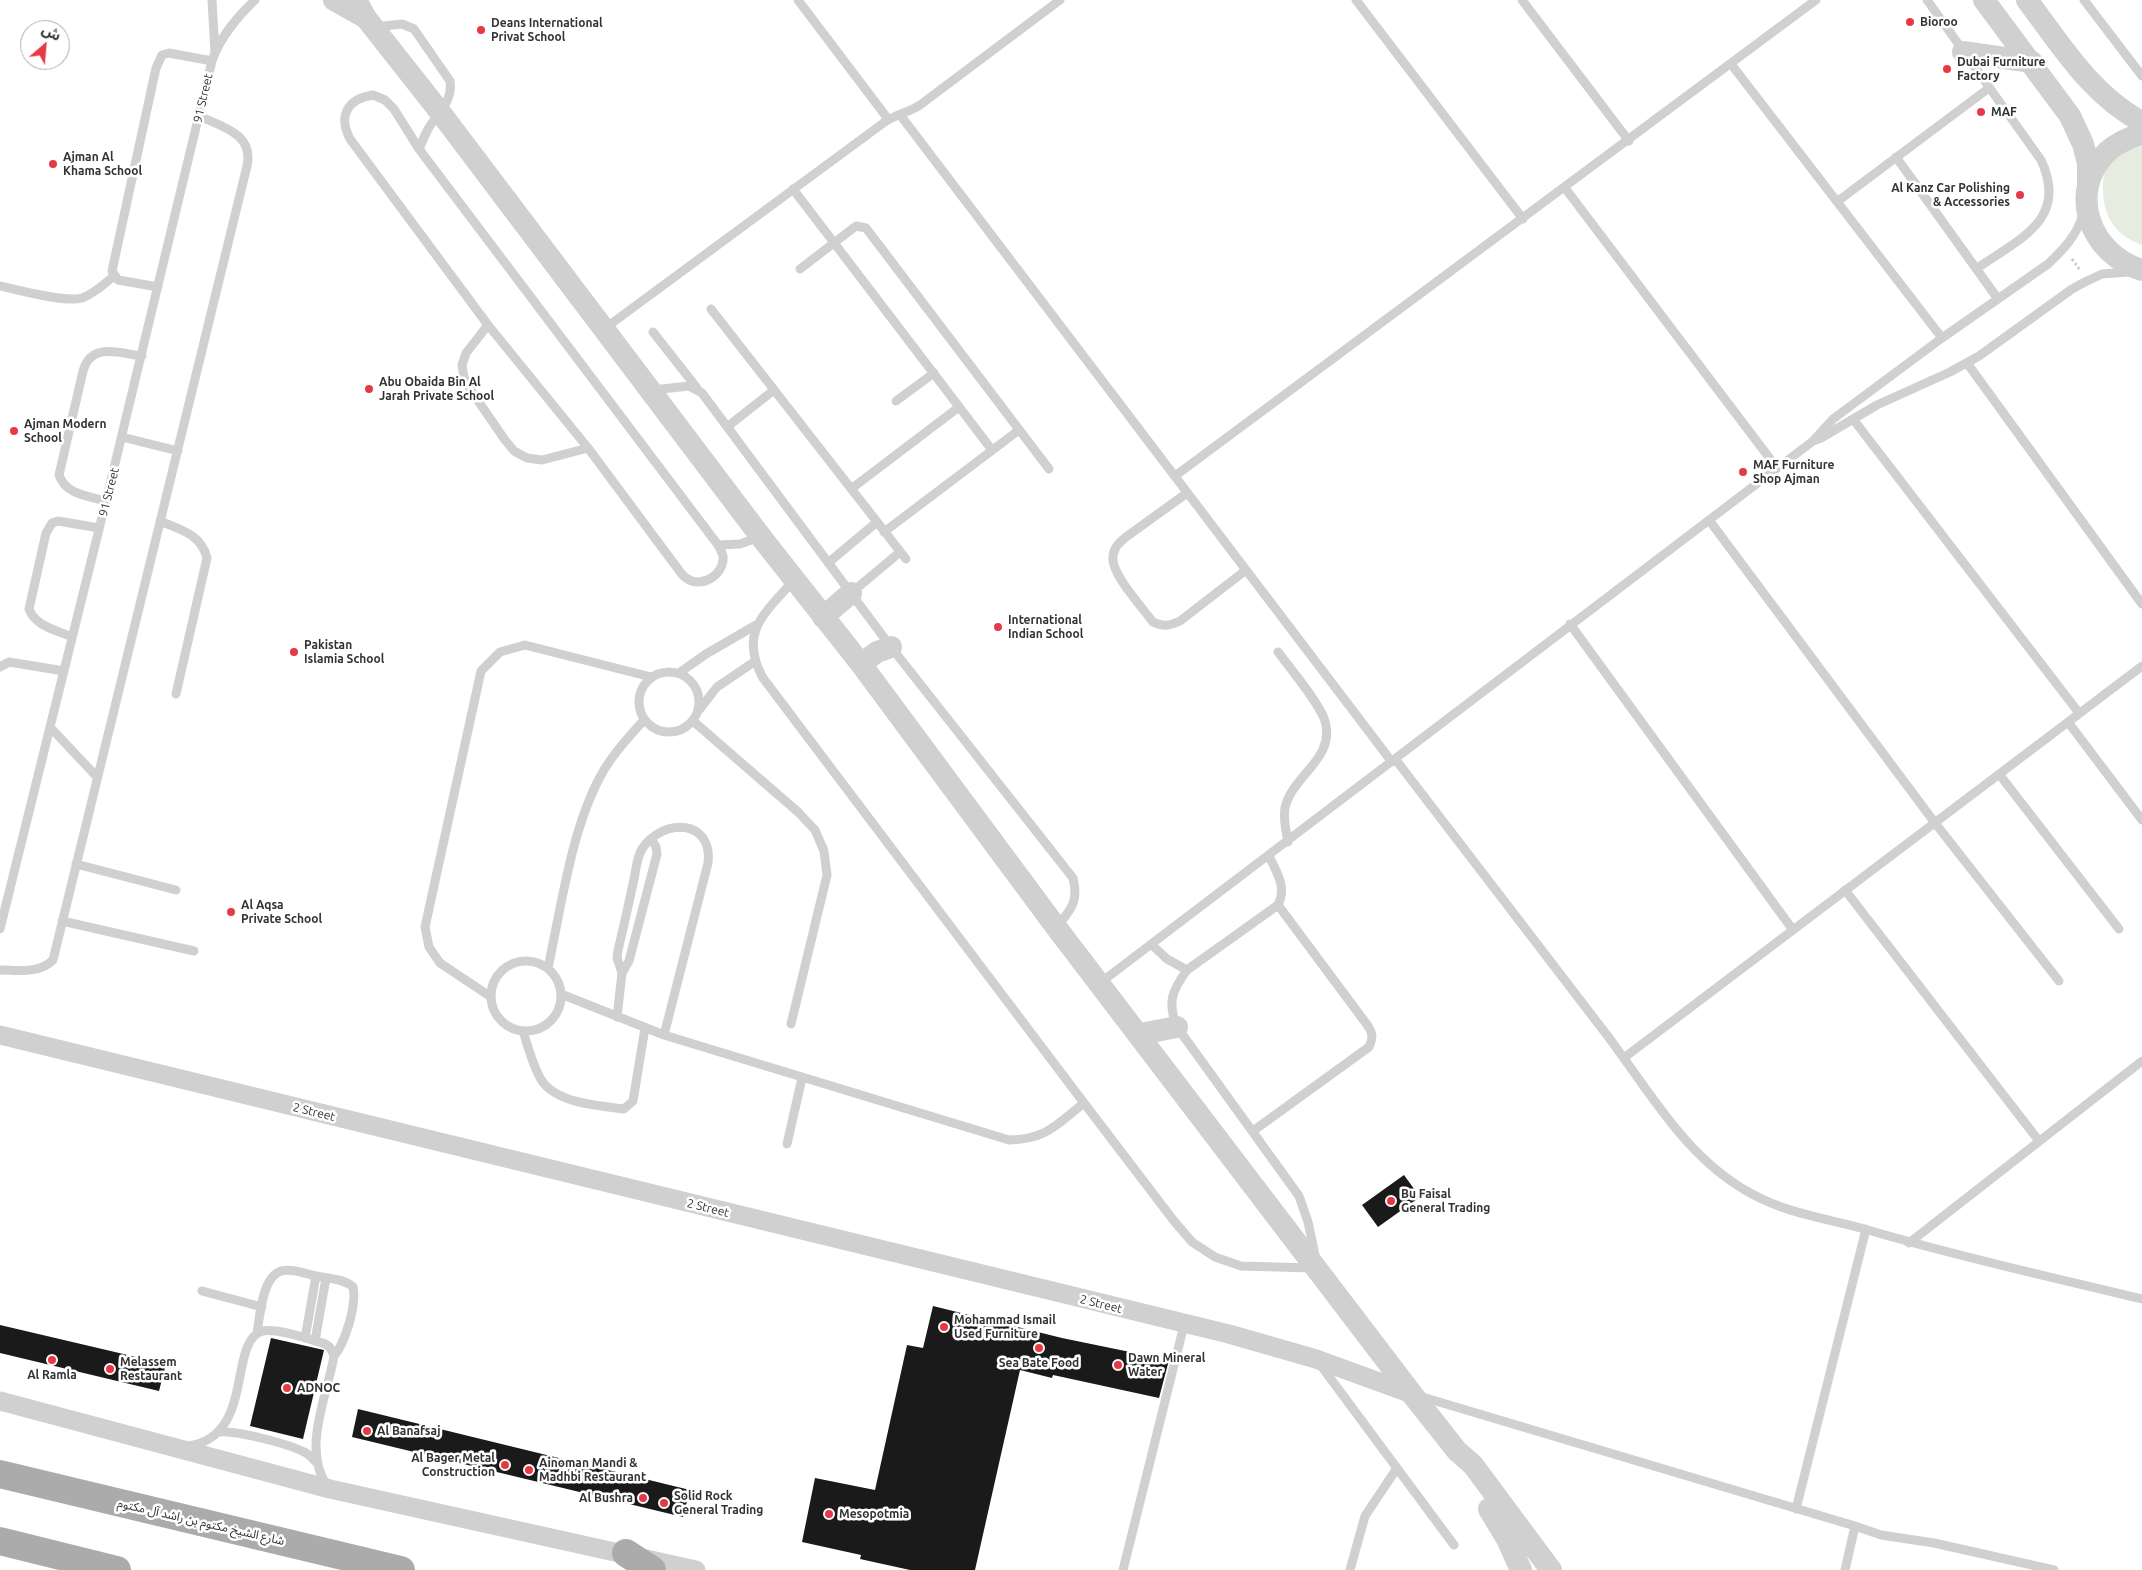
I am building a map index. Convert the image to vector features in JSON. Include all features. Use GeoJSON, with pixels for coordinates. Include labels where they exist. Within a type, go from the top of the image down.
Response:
{"type":"FeatureCollection","features":[{"type":"Feature","properties":{"kind":"main road","name":"شارع الشيخ مكتوم بن راشد آل مكتوم"},"geometry":{"type":"LineString","coordinates":[[2,1474],[402,1570]]}},
{"type":"Feature","properties":{"kind":"main road"},"geometry":{"type":"LineString","coordinates":[[0,1541],[117,1570]]}},
{"type":"Feature","properties":{"kind":"main road"},"geometry":{"type":"LineString","coordinates":[[626,1554],[652,1570]]}},
{"type":"Feature","properties":{"kind":"street"},"geometry":{"type":"LineString","coordinates":[[334,0],[365,15],[761,537],[861,664],[1056,927],[1140,1034],[1412,1394],[1457,1451],[1473,1465],[1550,1570]]}},
{"type":"Feature","properties":{"kind":"street"},"geometry":{"type":"LineString","coordinates":[[1984,0],[2062,102],[2078,130],[2088,163],[2089,219],[2097,238],[2110,254],[2128,266],[2142,271]]}},
{"type":"Feature","properties":{"kind":"street"},"geometry":{"type":"LineString","coordinates":[[2027,0],[2084,76],[2110,101],[2142,122]]}},
{"type":"Feature","properties":{"kind":"street"},"geometry":{"type":"LineString","coordinates":[[1963,52],[2032,62]]}},
{"type":"Feature","properties":{"kind":"street"},"geometry":{"type":"LineString","coordinates":[[2088,192],[2096,167],[2108,151],[2124,140],[2142,133]]}},
{"type":"Feature","properties":{"kind":"street"},"geometry":{"type":"LineString","coordinates":[[823,617],[850,593]]}},
{"type":"Feature","properties":{"kind":"street"},"geometry":{"type":"LineString","coordinates":[[861,664],[877,652],[891,647]]}},
{"type":"Feature","properties":{"kind":"street"},"geometry":{"type":"LineString","coordinates":[[1140,1034],[1177,1027]]}},
{"type":"Feature","properties":{"kind":"street","name":"2 Street"},"geometry":{"type":"LineString","coordinates":[[0,1035],[1272,1346],[1316,1359],[1412,1394]]}},
{"type":"Feature","properties":{"kind":"street"},"geometry":{"type":"LineString","coordinates":[[0,1401],[330,1489],[696,1570]]}},
{"type":"Feature","properties":{"kind":"street"},"geometry":{"type":"LineString","coordinates":[[1457,1451],[1464,1469],[1507,1539],[1521,1570]]}},
{"type":"Feature","properties":{"kind":"lane","name":"91 Street"},"geometry":{"type":"LineString","coordinates":[[0,929],[142,356],[213,57],[212,0]]}},
{"type":"Feature","properties":{"kind":"lane","name":"91 Street"},"geometry":{"type":"LineString","coordinates":[[213,57],[230,29],[255,0]]}},
{"type":"Feature","properties":{"kind":"lane"},"geometry":{"type":"LineString","coordinates":[[798,0],[888,119]]}},
{"type":"Feature","properties":{"kind":"lane"},"geometry":{"type":"LineString","coordinates":[[604,329],[888,119],[901,116],[920,105],[1060,0]]}},
{"type":"Feature","properties":{"kind":"lane"},"geometry":{"type":"LineString","coordinates":[[1356,0],[1523,219]]}},
{"type":"Feature","properties":{"kind":"lane"},"geometry":{"type":"LineString","coordinates":[[1522,0],[1629,141]]}},
{"type":"Feature","properties":{"kind":"lane"},"geometry":{"type":"LineString","coordinates":[[1174,476],[1629,141],[1816,0]]}},
{"type":"Feature","properties":{"kind":"lane"},"geometry":{"type":"LineString","coordinates":[[1927,0],[2041,160],[2048,176],[2050,193],[2046,211],[2036,225],[1976,269]]}},
{"type":"Feature","properties":{"kind":"lane"},"geometry":{"type":"LineString","coordinates":[[2084,0],[2142,76]]}},
{"type":"Feature","properties":{"kind":"lane"},"geometry":{"type":"LineString","coordinates":[[365,15],[408,26],[418,33],[450,81],[450,94],[431,124],[419,149]]}},
{"type":"Feature","properties":{"kind":"lane"},"geometry":{"type":"LineString","coordinates":[[114,276],[113,266],[159,61],[162,55],[169,53],[213,57]]}},
{"type":"Feature","properties":{"kind":"lane"},"geometry":{"type":"LineString","coordinates":[[1731,64],[1942,338]]}},
{"type":"Feature","properties":{"kind":"lane"},"geometry":{"type":"LineString","coordinates":[[1838,201],[1989,88]]}},
{"type":"Feature","properties":{"kind":"lane"},"geometry":{"type":"LineString","coordinates":[[373,95],[385,100],[394,109],[419,149],[718,545],[723,557],[720,570],[712,579],[699,582],[686,579],[588,448],[488,325],[350,139],[344,128],[344,116],[350,104],[361,97],[373,95]]}},
{"type":"Feature","properties":{"kind":"lane"},"geometry":{"type":"LineString","coordinates":[[0,970],[30,970],[47,966],[53,960],[249,155],[246,145],[240,136],[199,116]]}},
{"type":"Feature","properties":{"kind":"lane"},"geometry":{"type":"LineString","coordinates":[[901,116],[1246,570],[1625,1058],[1679,1134],[1701,1157],[1725,1177],[1752,1194],[1780,1207],[1810,1217],[1866,1229],[1909,1243],[2142,1299]]}},
{"type":"Feature","properties":{"kind":"lane"},"geometry":{"type":"LineString","coordinates":[[1896,157],[1998,299]]}},
{"type":"Feature","properties":{"kind":"lane"},"geometry":{"type":"LineString","coordinates":[[1565,188],[1777,468]]}},
{"type":"Feature","properties":{"kind":"lane"},"geometry":{"type":"LineString","coordinates":[[793,189],[992,450]]}},
{"type":"Feature","properties":{"kind":"lane"},"geometry":{"type":"LineString","coordinates":[[1100,983],[1288,842],[1570,624],[1813,441],[1826,425],[1942,338],[2048,264],[2062,252],[2073,236],[2082,218],[2088,192]]}},
{"type":"Feature","properties":{"kind":"lane"},"geometry":{"type":"LineString","coordinates":[[800,269],[856,226],[866,228],[1049,469]]}},
{"type":"Feature","properties":{"kind":"lane"},"geometry":{"type":"LineString","coordinates":[[1813,441],[1890,399],[1968,363],[2085,282],[2102,274],[2142,271]]}},
{"type":"Feature","properties":{"kind":"lane"},"geometry":{"type":"LineString","coordinates":[[0,286],[29,293],[72,299],[82,298],[95,292],[114,276]]}},
{"type":"Feature","properties":{"kind":"lane"},"geometry":{"type":"LineString","coordinates":[[114,276],[124,281],[158,287]]}},
{"type":"Feature","properties":{"kind":"lane"},"geometry":{"type":"LineString","coordinates":[[710,309],[903,556],[850,593]]}},
{"type":"Feature","properties":{"kind":"lane"},"geometry":{"type":"LineString","coordinates":[[488,325],[466,353],[462,365],[464,377],[470,389],[504,440],[514,451],[527,458],[542,460],[588,448]]}},
{"type":"Feature","properties":{"kind":"lane"},"geometry":{"type":"LineString","coordinates":[[653,332],[727,427],[891,647],[1073,878],[1076,892],[1073,906],[1056,927]]}},
{"type":"Feature","properties":{"kind":"lane"},"geometry":{"type":"LineString","coordinates":[[106,501],[68,490],[62,483],[59,475],[83,371],[86,362],[92,355],[101,351],[142,356]]}},
{"type":"Feature","properties":{"kind":"lane"},"geometry":{"type":"LineString","coordinates":[[1968,363],[2142,604]]}},
{"type":"Feature","properties":{"kind":"lane"},"geometry":{"type":"LineString","coordinates":[[896,402],[934,373]]}},
{"type":"Feature","properties":{"kind":"lane"},"geometry":{"type":"LineString","coordinates":[[651,391],[689,386],[697,388]]}},
{"type":"Feature","properties":{"kind":"lane"},"geometry":{"type":"LineString","coordinates":[[727,427],[774,390]]}},
{"type":"Feature","properties":{"kind":"lane"},"geometry":{"type":"LineString","coordinates":[[851,488],[959,407]]}},
{"type":"Feature","properties":{"kind":"lane"},"geometry":{"type":"LineString","coordinates":[[1853,419],[2079,713]]}},
{"type":"Feature","properties":{"kind":"lane"},"geometry":{"type":"LineString","coordinates":[[884,532],[1019,430]]}},
{"type":"Feature","properties":{"kind":"lane"},"geometry":{"type":"LineString","coordinates":[[122,437],[178,450]]}},
{"type":"Feature","properties":{"kind":"lane"},"geometry":{"type":"LineString","coordinates":[[1187,493],[1126,537],[1117,545],[1113,556],[1114,568],[1153,622],[1161,626],[1171,626],[1180,621],[1246,570]]}},
{"type":"Feature","properties":{"kind":"lane"},"geometry":{"type":"LineString","coordinates":[[1708,520],[1934,823],[2059,981]]}},
{"type":"Feature","properties":{"kind":"lane"},"geometry":{"type":"LineString","coordinates":[[72,637],[36,622],[29,608],[46,533],[52,523],[58,521],[99,528]]}},
{"type":"Feature","properties":{"kind":"lane"},"geometry":{"type":"LineString","coordinates":[[160,521],[198,539],[204,548],[207,558],[176,694]]}},
{"type":"Feature","properties":{"kind":"lane"},"geometry":{"type":"LineString","coordinates":[[828,563],[877,522]]}},
{"type":"Feature","properties":{"kind":"lane"},"geometry":{"type":"LineString","coordinates":[[718,545],[740,544],[761,537]]}},
{"type":"Feature","properties":{"kind":"lane"},"geometry":{"type":"LineString","coordinates":[[678,673],[706,654],[756,625],[794,579]]}},
{"type":"Feature","properties":{"kind":"lane"},"geometry":{"type":"LineString","coordinates":[[1570,624],[1793,930]]}},
{"type":"Feature","properties":{"kind":"lane"},"geometry":{"type":"LineString","coordinates":[[756,625],[752,643],[754,662],[762,678],[1084,1103],[1192,1242],[1215,1257],[1241,1266],[1317,1268],[1308,1222],[1299,1196],[1177,1027],[1171,1013],[1171,998],[1177,984],[1187,970],[1278,905],[1283,887],[1269,856]]}},
{"type":"Feature","properties":{"kind":"lane"},"geometry":{"type":"LineString","coordinates":[[491,997],[440,964],[429,947],[425,927],[482,671],[500,652],[525,645],[651,677],[669,672],[678,673],[687,678],[698,693],[698,712]]}},
{"type":"Feature","properties":{"kind":"lane"},"geometry":{"type":"LineString","coordinates":[[1278,652],[1318,707],[1325,721],[1327,736],[1324,750],[1292,791],[1286,807],[1284,825],[1288,842]]}},
{"type":"Feature","properties":{"kind":"lane"},"geometry":{"type":"LineString","coordinates":[[0,667],[9,662],[64,671]]}},
{"type":"Feature","properties":{"kind":"lane"},"geometry":{"type":"LineString","coordinates":[[651,677],[640,693],[638,702],[640,712],[644,720],[660,732],[678,732],[694,721],[698,712],[717,687],[754,662]]}},
{"type":"Feature","properties":{"kind":"lane"},"geometry":{"type":"LineString","coordinates":[[1625,1058],[2142,666]]}},
{"type":"Feature","properties":{"kind":"lane"},"geometry":{"type":"LineString","coordinates":[[548,968],[585,809],[600,776],[620,747],[644,720]]}},
{"type":"Feature","properties":{"kind":"lane"},"geometry":{"type":"LineString","coordinates":[[694,721],[798,812],[814,830],[824,851],[827,875],[791,1024]]}},
{"type":"Feature","properties":{"kind":"lane"},"geometry":{"type":"LineString","coordinates":[[2068,722],[2142,820]]}},
{"type":"Feature","properties":{"kind":"lane"},"geometry":{"type":"LineString","coordinates":[[50,727],[97,776]]}},
{"type":"Feature","properties":{"kind":"lane"},"geometry":{"type":"LineString","coordinates":[[1999,774],[2119,929]]}},
{"type":"Feature","properties":{"kind":"lane"},"geometry":{"type":"LineString","coordinates":[[622,973],[618,966],[618,950],[642,850],[660,832],[671,827],[692,829],[701,835],[707,843],[709,853],[664,1035]]}},
{"type":"Feature","properties":{"kind":"lane"},"geometry":{"type":"LineString","coordinates":[[617,1017],[622,973],[629,961],[655,861],[656,846],[652,840]]}},
{"type":"Feature","properties":{"kind":"lane"},"geometry":{"type":"LineString","coordinates":[[76,864],[176,890]]}},
{"type":"Feature","properties":{"kind":"lane"},"geometry":{"type":"LineString","coordinates":[[1845,890],[2039,1141]]}},
{"type":"Feature","properties":{"kind":"lane"},"geometry":{"type":"LineString","coordinates":[[1253,1131],[1370,1047],[1373,1040],[1372,1032],[1368,1026],[1278,905]]}},
{"type":"Feature","properties":{"kind":"lane"},"geometry":{"type":"LineString","coordinates":[[62,922],[194,951]]}},
{"type":"Feature","properties":{"kind":"lane"},"geometry":{"type":"LineString","coordinates":[[1151,944],[1168,959],[1187,970]]}},
{"type":"Feature","properties":{"kind":"lane"},"geometry":{"type":"LineString","coordinates":[[519,961],[529,961],[548,968],[555,976],[561,994],[558,1009],[550,1021],[532,1030],[522,1031],[513,1028],[497,1016],[491,997],[492,987],[502,970],[519,961]]}},
{"type":"Feature","properties":{"kind":"lane"},"geometry":{"type":"LineString","coordinates":[[561,994],[664,1035],[1009,1140],[1028,1139],[1047,1133],[1084,1103]]}},
{"type":"Feature","properties":{"kind":"lane"},"geometry":{"type":"LineString","coordinates":[[522,1031],[542,1080],[550,1090],[572,1100],[624,1109],[633,1101],[646,1028]]}},
{"type":"Feature","properties":{"kind":"lane"},"geometry":{"type":"LineString","coordinates":[[1909,1243],[2142,1061]]}},
{"type":"Feature","properties":{"kind":"lane"},"geometry":{"type":"LineString","coordinates":[[786,1144],[802,1078]]}},
{"type":"Feature","properties":{"kind":"lane"},"geometry":{"type":"LineString","coordinates":[[1796,1509],[1866,1229]]}},
{"type":"Feature","properties":{"kind":"lane"},"geometry":{"type":"LineString","coordinates":[[257,1333],[267,1282],[274,1275],[282,1271],[349,1283],[354,1292],[345,1338],[334,1356],[315,1442],[316,1462],[319,1472],[330,1489]]}},
{"type":"Feature","properties":{"kind":"lane"},"geometry":{"type":"LineString","coordinates":[[305,1338],[316,1276]]}},
{"type":"Feature","properties":{"kind":"lane"},"geometry":{"type":"LineString","coordinates":[[315,1341],[326,1278]]}},
{"type":"Feature","properties":{"kind":"lane"},"geometry":{"type":"LineString","coordinates":[[202,1291],[262,1307]]}},
{"type":"Feature","properties":{"kind":"lane"},"geometry":{"type":"LineString","coordinates":[[1123,1570],[1184,1324]]}},
{"type":"Feature","properties":{"kind":"lane"},"geometry":{"type":"LineString","coordinates":[[178,1448],[193,1446],[206,1440],[218,1432],[231,1414],[247,1349],[250,1340],[257,1333],[266,1330],[275,1331],[326,1344],[332,1349],[334,1356]]}},
{"type":"Feature","properties":{"kind":"lane"},"geometry":{"type":"LineString","coordinates":[[1316,1359],[1454,1545]]}},
{"type":"Feature","properties":{"kind":"lane"},"geometry":{"type":"LineString","coordinates":[[1412,1394],[1881,1535],[1934,1543],[2054,1570]]}},
{"type":"Feature","properties":{"kind":"lane"},"geometry":{"type":"LineString","coordinates":[[218,1432],[235,1432],[294,1448],[310,1456],[316,1462]]}},
{"type":"Feature","properties":{"kind":"lane"},"geometry":{"type":"LineString","coordinates":[[1350,1570],[1365,1516],[1397,1468]]}},
{"type":"Feature","properties":{"kind":"lane"},"geometry":{"type":"LineString","coordinates":[[1846,1570],[1855,1526]]}},
{"type":"Feature","properties":{"kind":"path"},"geometry":{"type":"LineString","coordinates":[[2062,252],[2071,258],[2085,282]]}},
{"type":"Feature","properties":{"kind":"shaded area"},"geometry":{"type":"Polygon","coordinates":[[[2142,136],[2142,245],[2124,235],[2112,222],[2105,205],[2103,179],[2109,162],[2142,136]]]}},
{"type":"Feature","properties":{"kind":"building","name":"Bu Faisal General Trading"},"geometry":{"type":"Polygon","coordinates":[[[1404,1175],[1420,1197],[1378,1227],[1362,1205],[1404,1175]]]}},
{"type":"Feature","properties":{"kind":"building"},"geometry":{"type":"Polygon","coordinates":[[[933,1306],[1062,1338],[1169,1360],[1159,1398],[1053,1375],[1052,1378],[1020,1370],[975,1570],[910,1570],[860,1559],[861,1555],[802,1542],[815,1478],[875,1490],[907,1345],[923,1348],[933,1306]]]}},
{"type":"Feature","properties":{"kind":"building"},"geometry":{"type":"Polygon","coordinates":[[[0,1325],[166,1364],[159,1391],[0,1353],[0,1325]]]}},
{"type":"Feature","properties":{"kind":"building","name":"ADNOC"},"geometry":{"type":"Polygon","coordinates":[[[271,1338],[324,1350],[303,1439],[250,1426],[271,1338]]]}},
{"type":"Feature","properties":{"kind":"building"},"geometry":{"type":"Polygon","coordinates":[[[358,1409],[690,1490],[683,1517],[352,1437],[358,1409]]]}},
{"type":"Feature","properties":{"kind":"place","name":"Bioroo"},"geometry":{"type":"Point","coordinates":[1910,22]}},
{"type":"Feature","properties":{"kind":"place","name":"Deans International Privat School"},"geometry":{"type":"Point","coordinates":[481,30]}},
{"type":"Feature","properties":{"kind":"place","name":"Dubai Furniture Factory"},"geometry":{"type":"Point","coordinates":[1947,69]}},
{"type":"Feature","properties":{"kind":"place","name":"MAF"},"geometry":{"type":"Point","coordinates":[1981,112]}},
{"type":"Feature","properties":{"kind":"place","name":"Ajman Al Khama School"},"geometry":{"type":"Point","coordinates":[53,164]}},
{"type":"Feature","properties":{"kind":"place","name":"Al Kanz Car Polishing & Accessories"},"geometry":{"type":"Point","coordinates":[2020,195]}},
{"type":"Feature","properties":{"kind":"place","name":"Abu Obaida Bin Al Jarah Private School"},"geometry":{"type":"Point","coordinates":[369,389]}},
{"type":"Feature","properties":{"kind":"place","name":"Ajman Modern School"},"geometry":{"type":"Point","coordinates":[14,431]}},
{"type":"Feature","properties":{"kind":"place","name":"MAF Furniture Shop Ajman"},"geometry":{"type":"Point","coordinates":[1743,472]}},
{"type":"Feature","properties":{"kind":"place","name":"International Indian School"},"geometry":{"type":"Point","coordinates":[998,627]}},
{"type":"Feature","properties":{"kind":"place","name":"Pakistan Islamia School"},"geometry":{"type":"Point","coordinates":[294,652]}},
{"type":"Feature","properties":{"kind":"place","name":"Al Aqsa Private School"},"geometry":{"type":"Point","coordinates":[231,912]}},
{"type":"Feature","properties":{"kind":"place","name":"Bu Faisal General Trading"},"geometry":{"type":"Point","coordinates":[1391,1201]}},
{"type":"Feature","properties":{"kind":"place","name":"Mohammad Ismail Used Furniture"},"geometry":{"type":"Point","coordinates":[944,1327]}},
{"type":"Feature","properties":{"kind":"place","name":"Sea Bate Food"},"geometry":{"type":"Point","coordinates":[1039,1348]}},
{"type":"Feature","properties":{"kind":"place","name":"Al Ramla"},"geometry":{"type":"Point","coordinates":[52,1360]}},
{"type":"Feature","properties":{"kind":"place","name":"Dawn Mineral Water"},"geometry":{"type":"Point","coordinates":[1118,1365]}},
{"type":"Feature","properties":{"kind":"place","name":"Melassem Restaurant"},"geometry":{"type":"Point","coordinates":[110,1369]}},
{"type":"Feature","properties":{"kind":"place","name":"ADNOC"},"geometry":{"type":"Point","coordinates":[287,1388]}},
{"type":"Feature","properties":{"kind":"place","name":"Al Banafsaj"},"geometry":{"type":"Point","coordinates":[367,1431]}},
{"type":"Feature","properties":{"kind":"place","name":"Al Bager Metal Construction"},"geometry":{"type":"Point","coordinates":[505,1465]}},
{"type":"Feature","properties":{"kind":"place","name":"Ainoman Mandi & Madhbi Restaurant"},"geometry":{"type":"Point","coordinates":[529,1470]}},
{"type":"Feature","properties":{"kind":"place","name":"Al Bushra"},"geometry":{"type":"Point","coordinates":[643,1498]}},
{"type":"Feature","properties":{"kind":"place","name":"Solid Rock General Trading"},"geometry":{"type":"Point","coordinates":[664,1503]}},
{"type":"Feature","properties":{"kind":"place","name":"Mesopotmia"},"geometry":{"type":"Point","coordinates":[829,1514]}}]}
